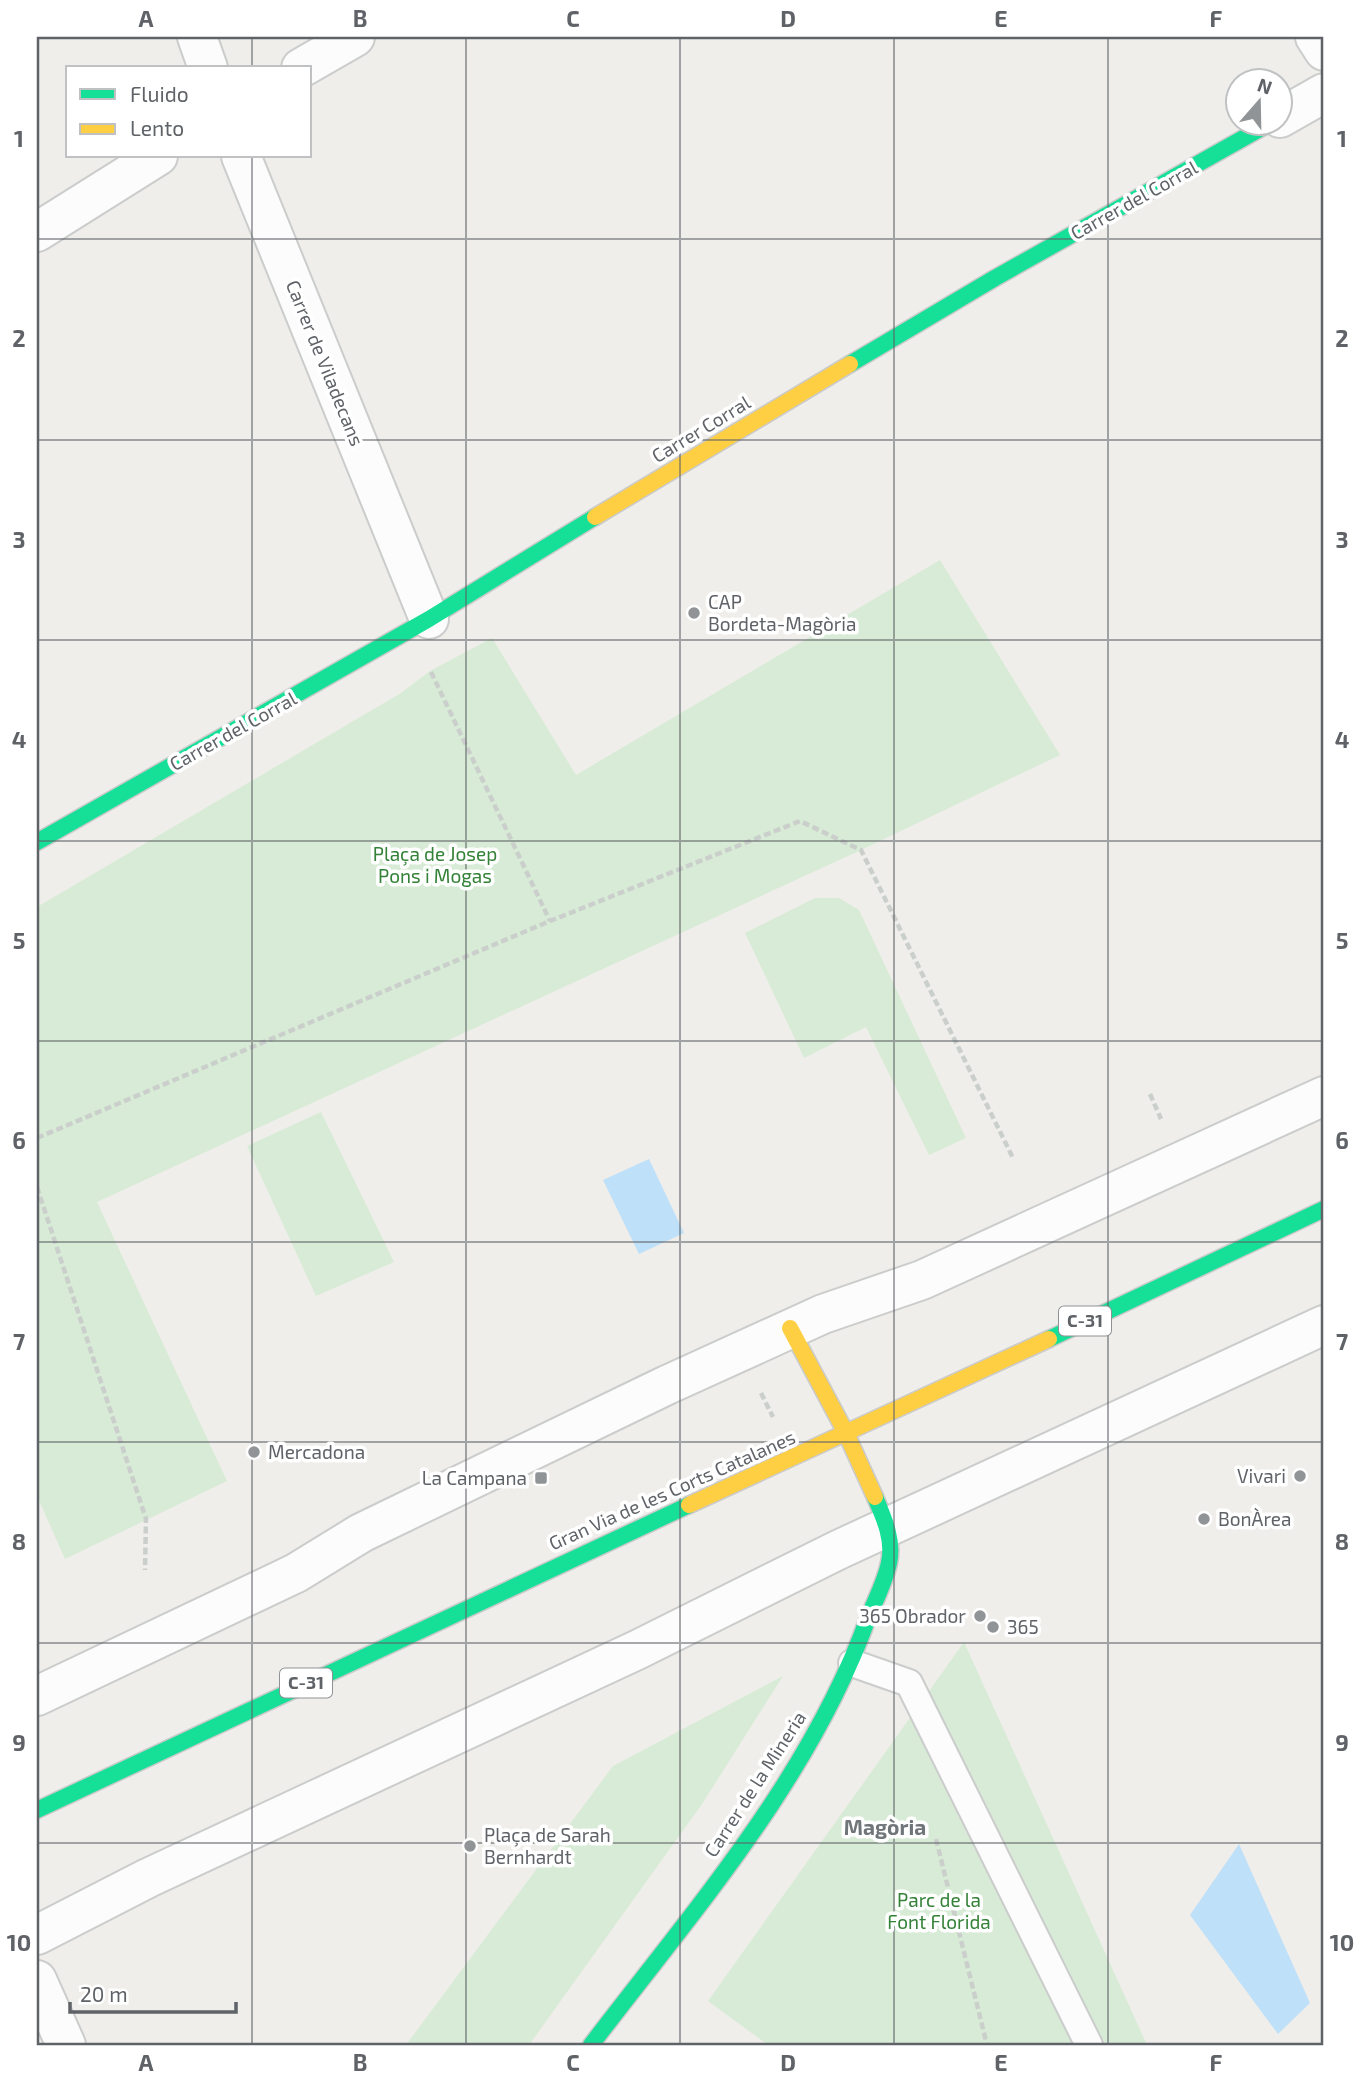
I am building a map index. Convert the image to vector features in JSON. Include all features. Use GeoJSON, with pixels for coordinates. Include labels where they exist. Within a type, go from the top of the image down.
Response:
{"type":"FeatureCollection","features":[{"type":"Feature","properties":{"kind":"street"},"geometry":{"type":"LineString","coordinates":[[197,37],[207,66]]}},
{"type":"Feature","properties":{"kind":"street"},"geometry":{"type":"LineString","coordinates":[[304,66],[355,37]]}},
{"type":"Feature","properties":{"kind":"street"},"geometry":{"type":"LineString","coordinates":[[1315,37],[1324,51]]}},
{"type":"Feature","properties":{"kind":"street"},"geometry":{"type":"LineString","coordinates":[[1294,110],[1324,93]]}},
{"type":"Feature","properties":{"kind":"street","name":"Carrer del Corral"},"geometry":{"type":"LineString","coordinates":[[995,278],[1247,136]]}},
{"type":"Feature","properties":{"kind":"street"},"geometry":{"type":"LineString","coordinates":[[37,232],[155,158]]}},
{"type":"Feature","properties":{"kind":"street","name":"Carrer de Viladecans"},"geometry":{"type":"LineString","coordinates":[[242,158],[429,619]]}},
{"type":"Feature","properties":{"kind":"street","name":"Carrer Corral"},"geometry":{"type":"LineString","coordinates":[[429,619],[449,604],[995,278]]}},
{"type":"Feature","properties":{"kind":"street","name":"Carrer del Corral"},"geometry":{"type":"LineString","coordinates":[[37,842],[429,619]]}},
{"type":"Feature","properties":{"kind":"street"},"geometry":{"type":"LineString","coordinates":[[37,1696],[296,1573],[361,1533],[790,1328],[922,1280],[1324,1096]]}},
{"type":"Feature","properties":{"kind":"street","name":"Gran Via de les Corts Catalanes"},"geometry":{"type":"LineString","coordinates":[[37,1810],[575,1556],[846,1433],[1324,1209]]}},
{"type":"Feature","properties":{"kind":"street"},"geometry":{"type":"LineString","coordinates":[[37,1935],[160,1872],[637,1650],[692,1620],[888,1527],[1324,1325]]}},
{"type":"Feature","properties":{"kind":"street","name":"Carrer de la Mineria"},"geometry":{"type":"LineString","coordinates":[[590,2045],[746,1841],[804,1754],[852,1663],[889,1562],[888,1527],[846,1433],[790,1328]]}},
{"type":"Feature","properties":{"kind":"street"},"geometry":{"type":"LineString","coordinates":[[37,1980],[65,2045]]}},
{"type":"Feature","properties":{"kind":"lane"},"geometry":{"type":"LineString","coordinates":[[852,1663],[909,1683],[1089,2045]]}},
{"type":"Feature","properties":{"kind":"path"},"geometry":{"type":"LineString","coordinates":[[429,660],[430,671],[550,921]]}},
{"type":"Feature","properties":{"kind":"path"},"geometry":{"type":"LineString","coordinates":[[37,1138],[550,921],[800,821],[861,850],[1013,1158]]}},
{"type":"Feature","properties":{"kind":"path"},"geometry":{"type":"LineString","coordinates":[[37,1187],[146,1520],[145,1570]]}},
{"type":"Feature","properties":{"kind":"path"},"geometry":{"type":"LineString","coordinates":[[935,1836],[987,2045]]}},
{"type":"Feature","properties":{"kind":"green space","name":"Plaça de Josep Pons i Mogas"},"geometry":{"type":"Polygon","coordinates":[[[940,560],[1060,755],[861,850],[97,1202],[227,1481],[65,1559],[37,1496],[37,907],[401,693],[430,671],[492,638],[576,775],[940,560]]]}},
{"type":"Feature","properties":{"kind":"green space"},"geometry":{"type":"Polygon","coordinates":[[[815,898],[839,898],[859,910],[966,1138],[929,1155],[866,1027],[804,1058],[745,933],[815,898]]]}},
{"type":"Feature","properties":{"kind":"green space"},"geometry":{"type":"Polygon","coordinates":[[[321,1112],[394,1262],[316,1296],[247,1146],[321,1112]]]}},
{"type":"Feature","properties":{"kind":"green space","name":"Parc de la Font Florida"},"geometry":{"type":"Polygon","coordinates":[[[964,1642],[1147,2045],[768,2045],[708,2001],[964,1642]]]}},
{"type":"Feature","properties":{"kind":"green space"},"geometry":{"type":"Polygon","coordinates":[[[783,1676],[702,1804],[529,2045],[406,2045],[613,1766],[783,1676]]]}},
{"type":"Feature","properties":{"kind":"water"},"geometry":{"type":"Polygon","coordinates":[[[649,1159],[684,1233],[639,1254],[603,1180],[649,1159]]]}},
{"type":"Feature","properties":{"kind":"water"},"geometry":{"type":"Polygon","coordinates":[[[1239,1844],[1310,2003],[1278,2034],[1190,1915],[1239,1844]]]}},
{"type":"Feature","properties":{"kind":"traffic: fast"},"geometry":{"type":"LineString","coordinates":[[850,364],[995,278],[1247,136]]}},
{"type":"Feature","properties":{"kind":"traffic: fast"},"geometry":{"type":"LineString","coordinates":[[37,842],[429,619],[595,517]]}},
{"type":"Feature","properties":{"kind":"traffic: fast"},"geometry":{"type":"LineString","coordinates":[[1049,1339],[1324,1209]]}},
{"type":"Feature","properties":{"kind":"traffic: fast"},"geometry":{"type":"LineString","coordinates":[[591,2045],[746,1842],[815,1734],[844,1677],[887,1570],[889,1538],[875,1497]]}},
{"type":"Feature","properties":{"kind":"traffic: fast"},"geometry":{"type":"LineString","coordinates":[[37,1810],[689,1505]]}},
{"type":"Feature","properties":{"kind":"traffic: slow"},"geometry":{"type":"LineString","coordinates":[[595,517],[850,364]]}},
{"type":"Feature","properties":{"kind":"traffic: slow"},"geometry":{"type":"LineString","coordinates":[[790,1328],[846,1433],[875,1497]]}},
{"type":"Feature","properties":{"kind":"traffic: slow"},"geometry":{"type":"LineString","coordinates":[[689,1505],[1049,1339]]}},
{"type":"Feature","properties":{"kind":"place","name":"CAP Bordeta-Magòria"},"geometry":{"type":"Point","coordinates":[694,613]}},
{"type":"Feature","properties":{"kind":"place","name":"Mercadona"},"geometry":{"type":"Point","coordinates":[254,1452]}},
{"type":"Feature","properties":{"kind":"place","name":"Vivari"},"geometry":{"type":"Point","coordinates":[1300,1476]}},
{"type":"Feature","properties":{"kind":"place","name":"La Campana"},"geometry":{"type":"Point","coordinates":[541,1478]}},
{"type":"Feature","properties":{"kind":"place","name":"BonÀrea"},"geometry":{"type":"Point","coordinates":[1204,1519]}},
{"type":"Feature","properties":{"kind":"place","name":"365 Obrador"},"geometry":{"type":"Point","coordinates":[980,1616]}},
{"type":"Feature","properties":{"kind":"place","name":"365"},"geometry":{"type":"Point","coordinates":[993,1627]}},
{"type":"Feature","properties":{"kind":"place","name":"Plaça de Sarah Bernhardt"},"geometry":{"type":"Point","coordinates":[470,1846]}},
{"type":"Feature","properties":{"kind":"district","name":"Magòria"},"geometry":{"type":"Point","coordinates":[885,1828]}}]}
